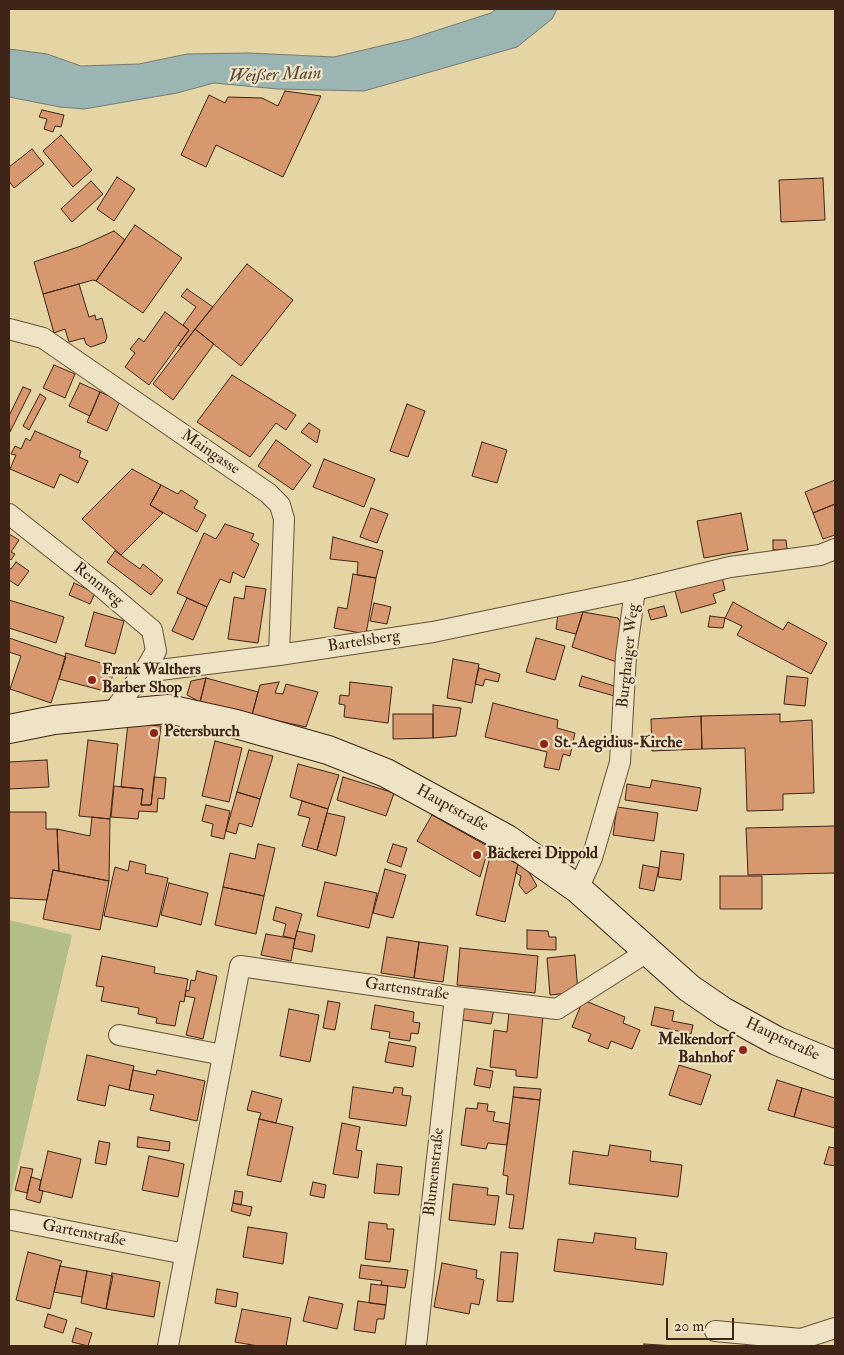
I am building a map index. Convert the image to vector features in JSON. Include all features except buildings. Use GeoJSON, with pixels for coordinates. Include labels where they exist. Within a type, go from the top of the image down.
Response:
{"type":"FeatureCollection","features":[{"type":"Feature","properties":{"kind":"street","name":"Maingasse"},"geometry":{"type":"LineString","coordinates":[[9,329],[43,338],[268,493],[280,505],[284,519],[279,655]]}},
{"type":"Feature","properties":{"kind":"street","name":"Rennweg"},"geometry":{"type":"LineString","coordinates":[[9,514],[152,630],[156,651],[144,672]]}},
{"type":"Feature","properties":{"kind":"street","name":"Burghaiger Weg"},"geometry":{"type":"LineString","coordinates":[[578,889],[592,858],[620,762],[626,656],[635,590],[730,567],[820,555],[835,549]]}},
{"type":"Feature","properties":{"kind":"street","name":"Bartelsberg"},"geometry":{"type":"LineString","coordinates":[[144,672],[279,655],[433,632],[635,590]]}},
{"type":"Feature","properties":{"kind":"street"},"geometry":{"type":"LineString","coordinates":[[111,714],[144,672]]}},
{"type":"Feature","properties":{"kind":"street","name":"Hauptstraße"},"geometry":{"type":"LineString","coordinates":[[9,729],[54,720],[168,709],[236,724],[328,750],[386,773],[507,839],[578,889],[689,988],[724,1012],[777,1040],[835,1065]]}},
{"type":"Feature","properties":{"kind":"street","name":"Gartenstraße"},"geometry":{"type":"LineString","coordinates":[[168,1346],[240,966],[455,997],[557,1009],[647,952]]}},
{"type":"Feature","properties":{"kind":"street","name":"Blumenstraße"},"geometry":{"type":"LineString","coordinates":[[416,1346],[455,997]]}},
{"type":"Feature","properties":{"kind":"street"},"geometry":{"type":"LineString","coordinates":[[119,1035],[223,1055]]}},
{"type":"Feature","properties":{"kind":"street","name":"Gartenstraße"},"geometry":{"type":"LineString","coordinates":[[12,1220],[185,1254]]}},
{"type":"Feature","properties":{"kind":"street"},"geometry":{"type":"LineString","coordinates":[[715,1331],[801,1339],[835,1328]]}},
{"type":"Feature","properties":{"kind":"green space"},"geometry":{"type":"Polygon","coordinates":[[[9,920],[72,935],[9,1204],[9,920]]]}},
{"type":"Feature","properties":{"kind":"water","name":"Weißer Main"},"geometry":{"type":"Polygon","coordinates":[[[496,9],[557,9],[552,19],[517,47],[364,91],[278,89],[214,83],[177,93],[84,109],[60,107],[9,97],[9,49],[47,54],[81,66],[139,64],[187,54],[248,53],[334,57],[410,39],[491,13],[496,9]]]}},
{"type":"Feature","properties":{"kind":"place","name":"Frank Walthers Barber Shop"},"geometry":{"type":"Point","coordinates":[92,680]}},
{"type":"Feature","properties":{"kind":"place","name":"Petersburch"},"geometry":{"type":"Point","coordinates":[154,733]}},
{"type":"Feature","properties":{"kind":"place","name":"St.-Aegidius-Kirche"},"geometry":{"type":"Point","coordinates":[544,744]}},
{"type":"Feature","properties":{"kind":"place","name":"Bäckerei Dippold"},"geometry":{"type":"Point","coordinates":[477,855]}},
{"type":"Feature","properties":{"kind":"place","name":"Melkendorf Bahnhof"},"geometry":{"type":"Point","coordinates":[743,1050]}}]}
